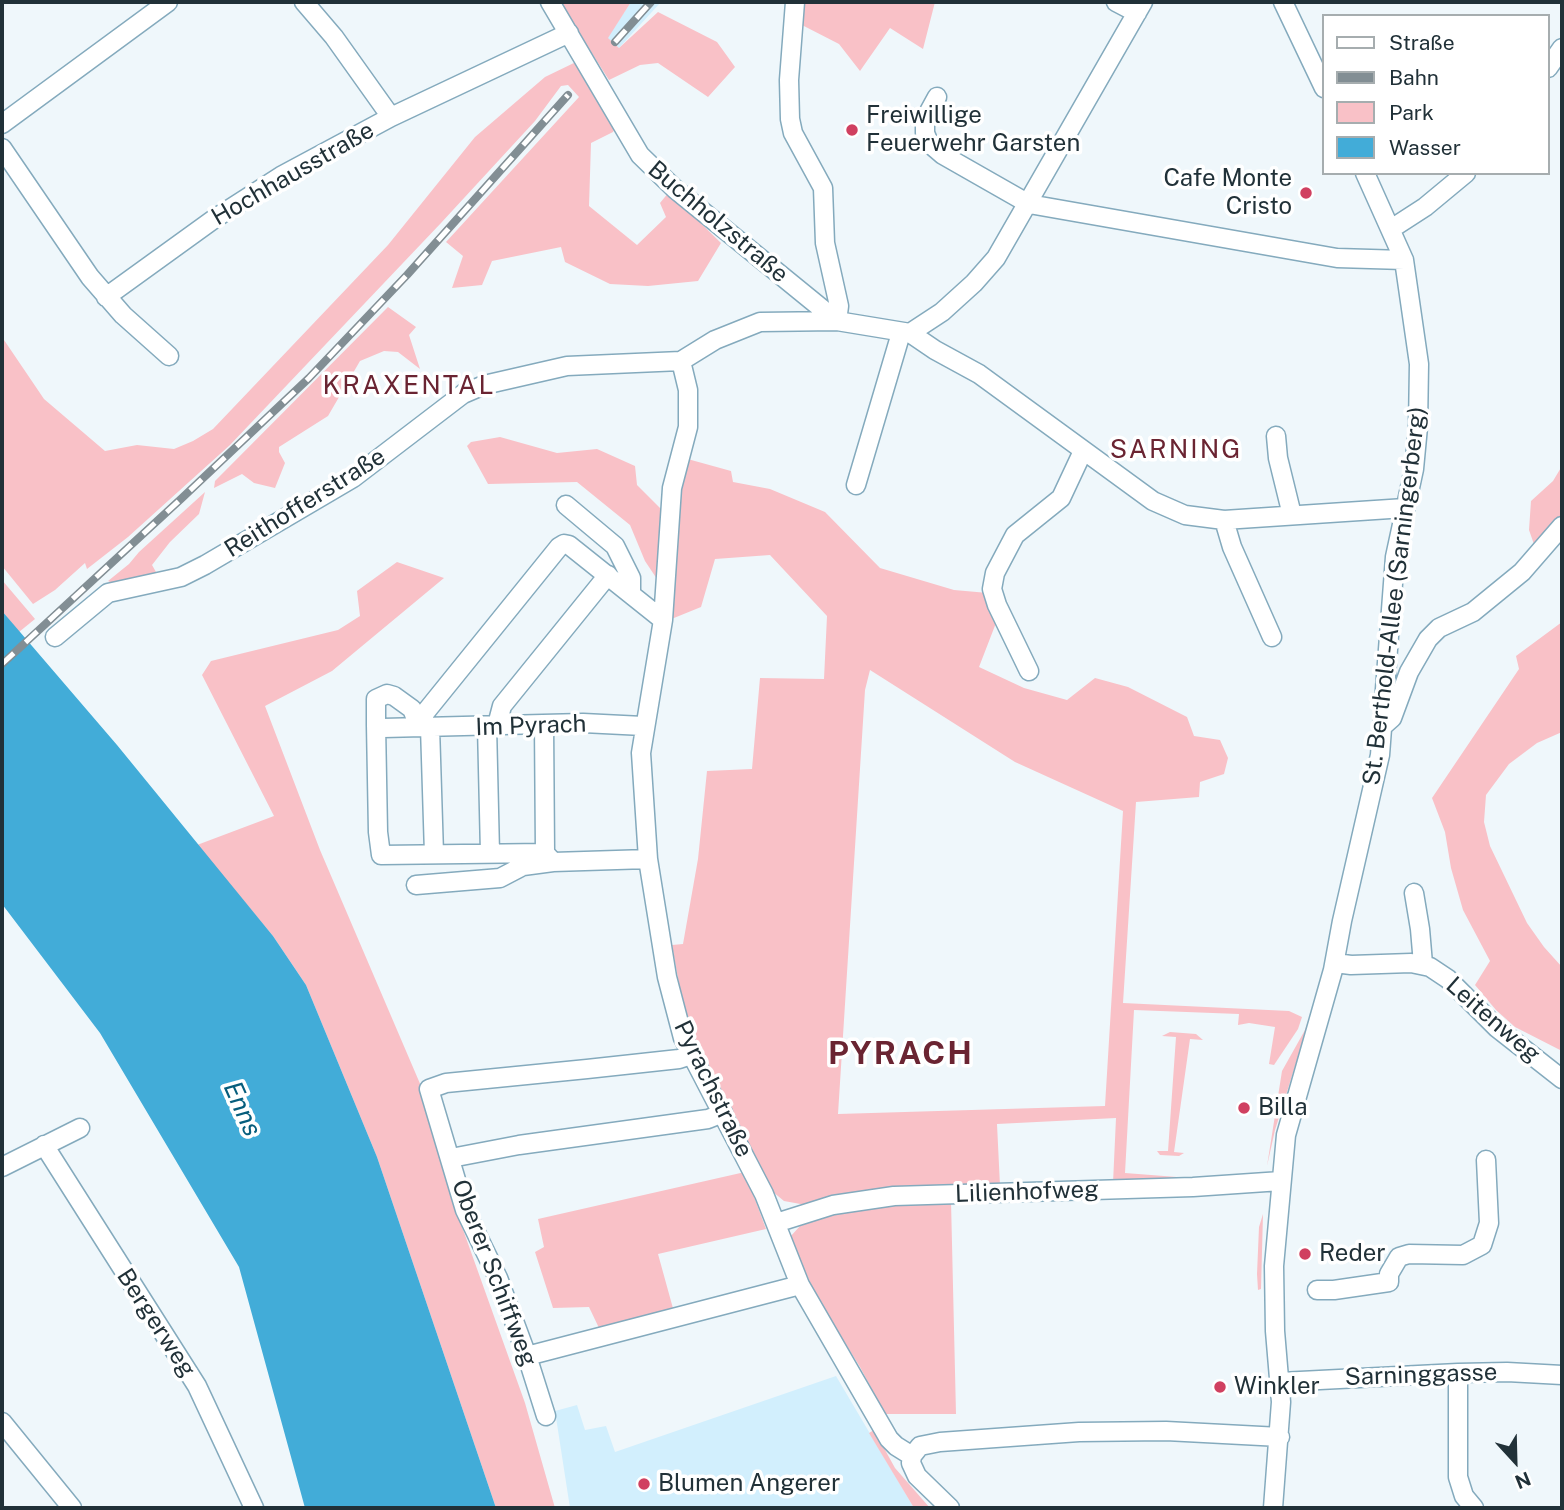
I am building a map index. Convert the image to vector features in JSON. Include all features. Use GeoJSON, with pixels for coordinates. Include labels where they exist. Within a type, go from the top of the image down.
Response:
{"type":"FeatureCollection","features":[{"type":"Feature","properties":{"kind":"street"},"geometry":{"type":"LineString","coordinates":[[2,124],[168,2]]}},
{"type":"Feature","properties":{"kind":"street"},"geometry":{"type":"LineString","coordinates":[[304,2],[341,47],[391,117]]}},
{"type":"Feature","properties":{"kind":"street","name":"Buchholzstraße"},"geometry":{"type":"LineString","coordinates":[[550,2],[640,155],[675,189],[837,321]]}},
{"type":"Feature","properties":{"kind":"street"},"geometry":{"type":"LineString","coordinates":[[795,2],[789,80],[791,126],[823,188],[825,243],[839,306],[837,321]]}},
{"type":"Feature","properties":{"kind":"street"},"geometry":{"type":"LineString","coordinates":[[856,485],[905,333],[942,312],[974,283],[996,258],[1140,8],[1116,2]]}},
{"type":"Feature","properties":{"kind":"street"},"geometry":{"type":"LineString","coordinates":[[1283,2],[1322,84]]}},
{"type":"Feature","properties":{"kind":"street","name":"Hochhausstraße"},"geometry":{"type":"LineString","coordinates":[[106,297],[242,200],[311,160],[391,117],[569,33]]}},
{"type":"Feature","properties":{"kind":"street"},"geometry":{"type":"LineString","coordinates":[[1550,65],[1562,48]]}},
{"type":"Feature","properties":{"kind":"street"},"geometry":{"type":"LineString","coordinates":[[937,97],[925,119],[925,133],[929,143],[943,155],[1029,204],[1337,258],[1404,260]]}},
{"type":"Feature","properties":{"kind":"street"},"geometry":{"type":"LineString","coordinates":[[2,148],[106,297],[169,356]]}},
{"type":"Feature","properties":{"kind":"street","name":"St. Berthold-Allee (Sarningerberg)"},"geometry":{"type":"LineString","coordinates":[[1273,1508],[1280,1437],[1274,1266],[1286,1135],[1335,963],[1342,921],[1376,776],[1383,726],[1395,556],[1414,469],[1417,438],[1419,364],[1404,260],[1366,175]]}},
{"type":"Feature","properties":{"kind":"street"},"geometry":{"type":"LineString","coordinates":[[1391,229],[1425,207],[1464,175]]}},
{"type":"Feature","properties":{"kind":"street","name":"Reithofferstraße"},"geometry":{"type":"LineString","coordinates":[[55,637],[108,593],[181,577],[353,478],[463,394],[484,386],[567,366],[681,361],[715,340],[760,322],[837,321],[905,333],[979,374],[1161,505],[1185,515],[1224,520],[1405,508]]}},
{"type":"Feature","properties":{"kind":"street","name":"Pyrachstraße"},"geometry":{"type":"LineString","coordinates":[[681,361],[688,390],[688,427],[672,488],[663,620],[643,726],[641,772],[648,859],[674,1009],[691,1055],[776,1223],[800,1285],[889,1439],[912,1456],[911,1462],[917,1476],[950,1508]]}},
{"type":"Feature","properties":{"kind":"street"},"geometry":{"type":"LineString","coordinates":[[1276,436],[1278,458],[1292,515]]}},
{"type":"Feature","properties":{"kind":"street"},"geometry":{"type":"LineString","coordinates":[[1029,671],[997,605],[992,589],[995,573],[1015,536],[1061,498],[1083,451]]}},
{"type":"Feature","properties":{"kind":"street"},"geometry":{"type":"LineString","coordinates":[[566,505],[615,546],[631,578],[631,594]]}},
{"type":"Feature","properties":{"kind":"street"},"geometry":{"type":"LineString","coordinates":[[1224,520],[1232,547],[1272,636]]}},
{"type":"Feature","properties":{"kind":"street"},"geometry":{"type":"LineString","coordinates":[[1383,726],[1392,719],[1409,672],[1428,639],[1439,628],[1474,612],[1522,572],[1562,526]]}},
{"type":"Feature","properties":{"kind":"street"},"geometry":{"type":"LineString","coordinates":[[434,854],[424,714],[559,547],[569,545],[663,620]]}},
{"type":"Feature","properties":{"kind":"street"},"geometry":{"type":"LineString","coordinates":[[491,853],[492,726],[502,706],[608,576]]}},
{"type":"Feature","properties":{"kind":"street"},"geometry":{"type":"LineString","coordinates":[[425,727],[412,709],[394,696],[387,694],[376,699],[378,832],[381,855],[491,853],[648,859]]}},
{"type":"Feature","properties":{"kind":"street","name":"Im Pyrach"},"geometry":{"type":"LineString","coordinates":[[376,725],[383,728],[583,723],[643,726]]}},
{"type":"Feature","properties":{"kind":"street"},"geometry":{"type":"LineString","coordinates":[[544,724],[549,857]]}},
{"type":"Feature","properties":{"kind":"street"},"geometry":{"type":"LineString","coordinates":[[416,885],[500,878],[549,857]]}},
{"type":"Feature","properties":{"kind":"street","name":"Leitenweg"},"geometry":{"type":"LineString","coordinates":[[1414,893],[1423,964]]}},
{"type":"Feature","properties":{"kind":"street","name":"Leitenweg"},"geometry":{"type":"LineString","coordinates":[[1335,963],[1423,964],[1448,979],[1497,1028],[1562,1079]]}},
{"type":"Feature","properties":{"kind":"street","name":"Oberer Schiffweg"},"geometry":{"type":"LineString","coordinates":[[547,1416],[498,1278],[465,1210],[429,1089],[446,1083],[679,1059],[691,1055]]}},
{"type":"Feature","properties":{"kind":"street"},"geometry":{"type":"LineString","coordinates":[[451,1158],[519,1145],[708,1119],[723,1114]]}},
{"type":"Feature","properties":{"kind":"street"},"geometry":{"type":"LineString","coordinates":[[2,1167],[80,1128]]}},
{"type":"Feature","properties":{"kind":"street","name":"Bergerweg"},"geometry":{"type":"LineString","coordinates":[[44,1145],[197,1387],[254,1508]]}},
{"type":"Feature","properties":{"kind":"street"},"geometry":{"type":"LineString","coordinates":[[1317,1290],[1389,1282],[1399,1256],[1463,1255],[1482,1245],[1489,1223],[1486,1160]]}},
{"type":"Feature","properties":{"kind":"street","name":"Lilienhofweg"},"geometry":{"type":"LineString","coordinates":[[776,1223],[841,1203],[894,1196],[1193,1187],[1281,1181]]}},
{"type":"Feature","properties":{"kind":"street"},"geometry":{"type":"LineString","coordinates":[[527,1356],[800,1285]]}},
{"type":"Feature","properties":{"kind":"street"},"geometry":{"type":"LineString","coordinates":[[1458,1373],[1458,1477],[1464,1496],[1474,1508]]}},
{"type":"Feature","properties":{"kind":"street","name":"Sarninggasse"},"geometry":{"type":"LineString","coordinates":[[1280,1382],[1458,1373],[1562,1375]]}},
{"type":"Feature","properties":{"kind":"street"},"geometry":{"type":"LineString","coordinates":[[2,1422],[72,1508]]}},
{"type":"Feature","properties":{"kind":"street"},"geometry":{"type":"LineString","coordinates":[[912,1456],[920,1446],[940,1441],[1079,1432],[1166,1431],[1280,1437]]}},
{"type":"Feature","properties":{"kind":"shaded area"},"geometry":{"type":"Polygon","coordinates":[[[631,2],[661,2],[619,48],[607,38],[631,2]]]}},
{"type":"Feature","properties":{"kind":"shaded area"},"geometry":{"type":"Polygon","coordinates":[[[836,1376],[914,1508],[570,1508],[555,1411],[577,1405],[585,1430],[606,1426],[615,1452],[836,1376]]]}},
{"type":"Feature","properties":{"kind":"green space"},"geometry":{"type":"Polygon","coordinates":[[[559,2],[631,2],[608,38],[619,48],[658,12],[717,42],[735,67],[708,97],[658,63],[640,65],[609,80],[559,2]]]}},
{"type":"Feature","properties":{"kind":"green space"},"geometry":{"type":"Polygon","coordinates":[[[805,2],[935,2],[923,49],[890,28],[860,71],[839,44],[800,24],[805,2]]]}},
{"type":"Feature","properties":{"kind":"green space"},"geometry":{"type":"Polygon","coordinates":[[[578,61],[616,126],[613,132],[591,143],[589,206],[637,245],[666,217],[660,203],[669,192],[721,243],[698,281],[648,286],[610,284],[565,262],[561,247],[492,261],[482,285],[452,288],[463,256],[446,242],[579,97],[568,85],[561,86],[535,121],[441,223],[230,445],[128,537],[87,569],[85,563],[55,590],[33,604],[2,566],[2,337],[44,399],[105,451],[137,445],[174,449],[193,441],[213,429],[388,245],[475,137],[545,77],[578,61]]]}},
{"type":"Feature","properties":{"kind":"green space"},"geometry":{"type":"Polygon","coordinates":[[[388,307],[416,327],[409,335],[420,369],[398,352],[384,351],[360,361],[328,416],[279,447],[285,463],[275,488],[254,483],[242,474],[214,488],[215,481],[388,307]]]}},
{"type":"Feature","properties":{"kind":"green space"},"geometry":{"type":"Polygon","coordinates":[[[500,437],[557,453],[597,449],[635,466],[637,485],[662,510],[657,579],[645,561],[630,525],[577,482],[488,484],[467,446],[471,442],[500,437]]]}},
{"type":"Feature","properties":{"kind":"green space"},"geometry":{"type":"Polygon","coordinates":[[[684,458],[731,471],[733,482],[770,489],[825,512],[880,568],[954,590],[988,593],[996,623],[979,667],[1024,688],[1067,700],[1095,678],[1128,687],[1187,717],[1194,736],[1220,740],[1228,758],[1224,774],[1200,782],[1199,797],[1136,802],[1123,1003],[1289,1011],[1302,1017],[1298,1029],[1274,1065],[1269,1064],[1275,1027],[1249,1023],[1238,1025],[1239,1014],[1134,1010],[1125,1173],[1177,1177],[1179,1183],[1113,1183],[1116,1118],[997,1124],[1000,1186],[806,1205],[784,1201],[773,1192],[734,1113],[687,1029],[672,945],[683,944],[698,859],[707,771],[752,769],[760,678],[824,679],[827,616],[770,555],[715,559],[701,607],[669,620],[675,500],[684,458]],[[870,670],[865,690],[838,1114],[1105,1106],[1123,811],[1015,762],[870,670]]]}},
{"type":"Feature","properties":{"kind":"green space"},"geometry":{"type":"Polygon","coordinates":[[[1562,466],[1562,517],[1536,550],[1529,530],[1531,501],[1553,481],[1562,466]]]}},
{"type":"Feature","properties":{"kind":"green space"},"geometry":{"type":"Polygon","coordinates":[[[205,492],[199,514],[170,542],[152,565],[160,579],[118,586],[108,581],[129,564],[205,492]]]}},
{"type":"Feature","properties":{"kind":"green space"},"geometry":{"type":"Polygon","coordinates":[[[397,562],[444,578],[332,671],[265,706],[320,850],[424,1093],[447,1159],[451,1196],[525,1403],[555,1508],[496,1508],[377,1157],[306,985],[273,936],[197,845],[274,816],[202,675],[211,661],[338,630],[360,616],[357,591],[397,562]]]}},
{"type":"Feature","properties":{"kind":"green space"},"geometry":{"type":"Polygon","coordinates":[[[2,580],[35,619],[19,632],[2,611],[2,580]]]}},
{"type":"Feature","properties":{"kind":"green space"},"geometry":{"type":"Polygon","coordinates":[[[1562,622],[1562,732],[1537,743],[1509,764],[1486,795],[1484,822],[1490,846],[1527,923],[1562,967],[1562,1051],[1515,1027],[1475,985],[1490,961],[1463,910],[1451,868],[1445,832],[1432,798],[1519,669],[1516,656],[1562,622]]]}},
{"type":"Feature","properties":{"kind":"green space"},"geometry":{"type":"Polygon","coordinates":[[[1322,980],[1275,1130],[1267,1166],[1282,1071],[1305,1030],[1322,980]]]}},
{"type":"Feature","properties":{"kind":"green space"},"geometry":{"type":"Polygon","coordinates":[[[1170,1032],[1196,1034],[1203,1040],[1190,1039],[1174,1152],[1184,1153],[1179,1156],[1160,1155],[1157,1151],[1168,1151],[1176,1037],[1162,1036],[1170,1032]]]}},
{"type":"Feature","properties":{"kind":"green space"},"geometry":{"type":"Polygon","coordinates":[[[745,1172],[766,1229],[658,1254],[674,1312],[599,1328],[589,1307],[553,1308],[535,1252],[544,1247],[538,1219],[745,1172]]]}},
{"type":"Feature","properties":{"kind":"green space"},"geometry":{"type":"Polygon","coordinates":[[[951,1201],[956,1414],[885,1414],[860,1367],[817,1298],[790,1237],[800,1226],[844,1210],[877,1203],[951,1201]]]}},
{"type":"Feature","properties":{"kind":"green space"},"geometry":{"type":"Polygon","coordinates":[[[1263,1214],[1261,1289],[1258,1290],[1259,1227],[1263,1214]]]}},
{"type":"Feature","properties":{"kind":"green space"},"geometry":{"type":"Polygon","coordinates":[[[874,1430],[895,1468],[930,1508],[914,1508],[869,1433],[874,1430]]]}},
{"type":"Feature","properties":{"kind":"water","name":"Enns"},"geometry":{"type":"Polygon","coordinates":[[[2,611],[117,745],[273,936],[306,985],[377,1157],[496,1508],[305,1508],[239,1267],[100,1033],[2,904],[2,611]]]}},
{"type":"Feature","properties":{"kind":"railway"},"geometry":{"type":"LineString","coordinates":[[615,42],[651,2]]}},
{"type":"Feature","properties":{"kind":"railway"},"geometry":{"type":"LineString","coordinates":[[2,664],[309,378],[407,275],[568,95]]}},
{"type":"Feature","properties":{"kind":"place","name":"Freiwillige Feuerwehr Garsten"},"geometry":{"type":"Point","coordinates":[852,130]}},
{"type":"Feature","properties":{"kind":"place","name":"Cafe Monte Cristo"},"geometry":{"type":"Point","coordinates":[1306,193]}},
{"type":"Feature","properties":{"kind":"place","name":"Billa"},"geometry":{"type":"Point","coordinates":[1244,1108]}},
{"type":"Feature","properties":{"kind":"place","name":"Reder"},"geometry":{"type":"Point","coordinates":[1305,1254]}},
{"type":"Feature","properties":{"kind":"place","name":"Winkler"},"geometry":{"type":"Point","coordinates":[1220,1387]}},
{"type":"Feature","properties":{"kind":"place","name":"Blumen Angerer"},"geometry":{"type":"Point","coordinates":[644,1484]}},
{"type":"Feature","properties":{"kind":"district","name":"KRAXENTAL"},"geometry":{"type":"Point","coordinates":[409,386]}},
{"type":"Feature","properties":{"kind":"district","name":"SARNING"},"geometry":{"type":"Point","coordinates":[1176,450]}},
{"type":"Feature","properties":{"kind":"district","name":"PYRACH"},"geometry":{"type":"Point","coordinates":[901,1054]}}]}
